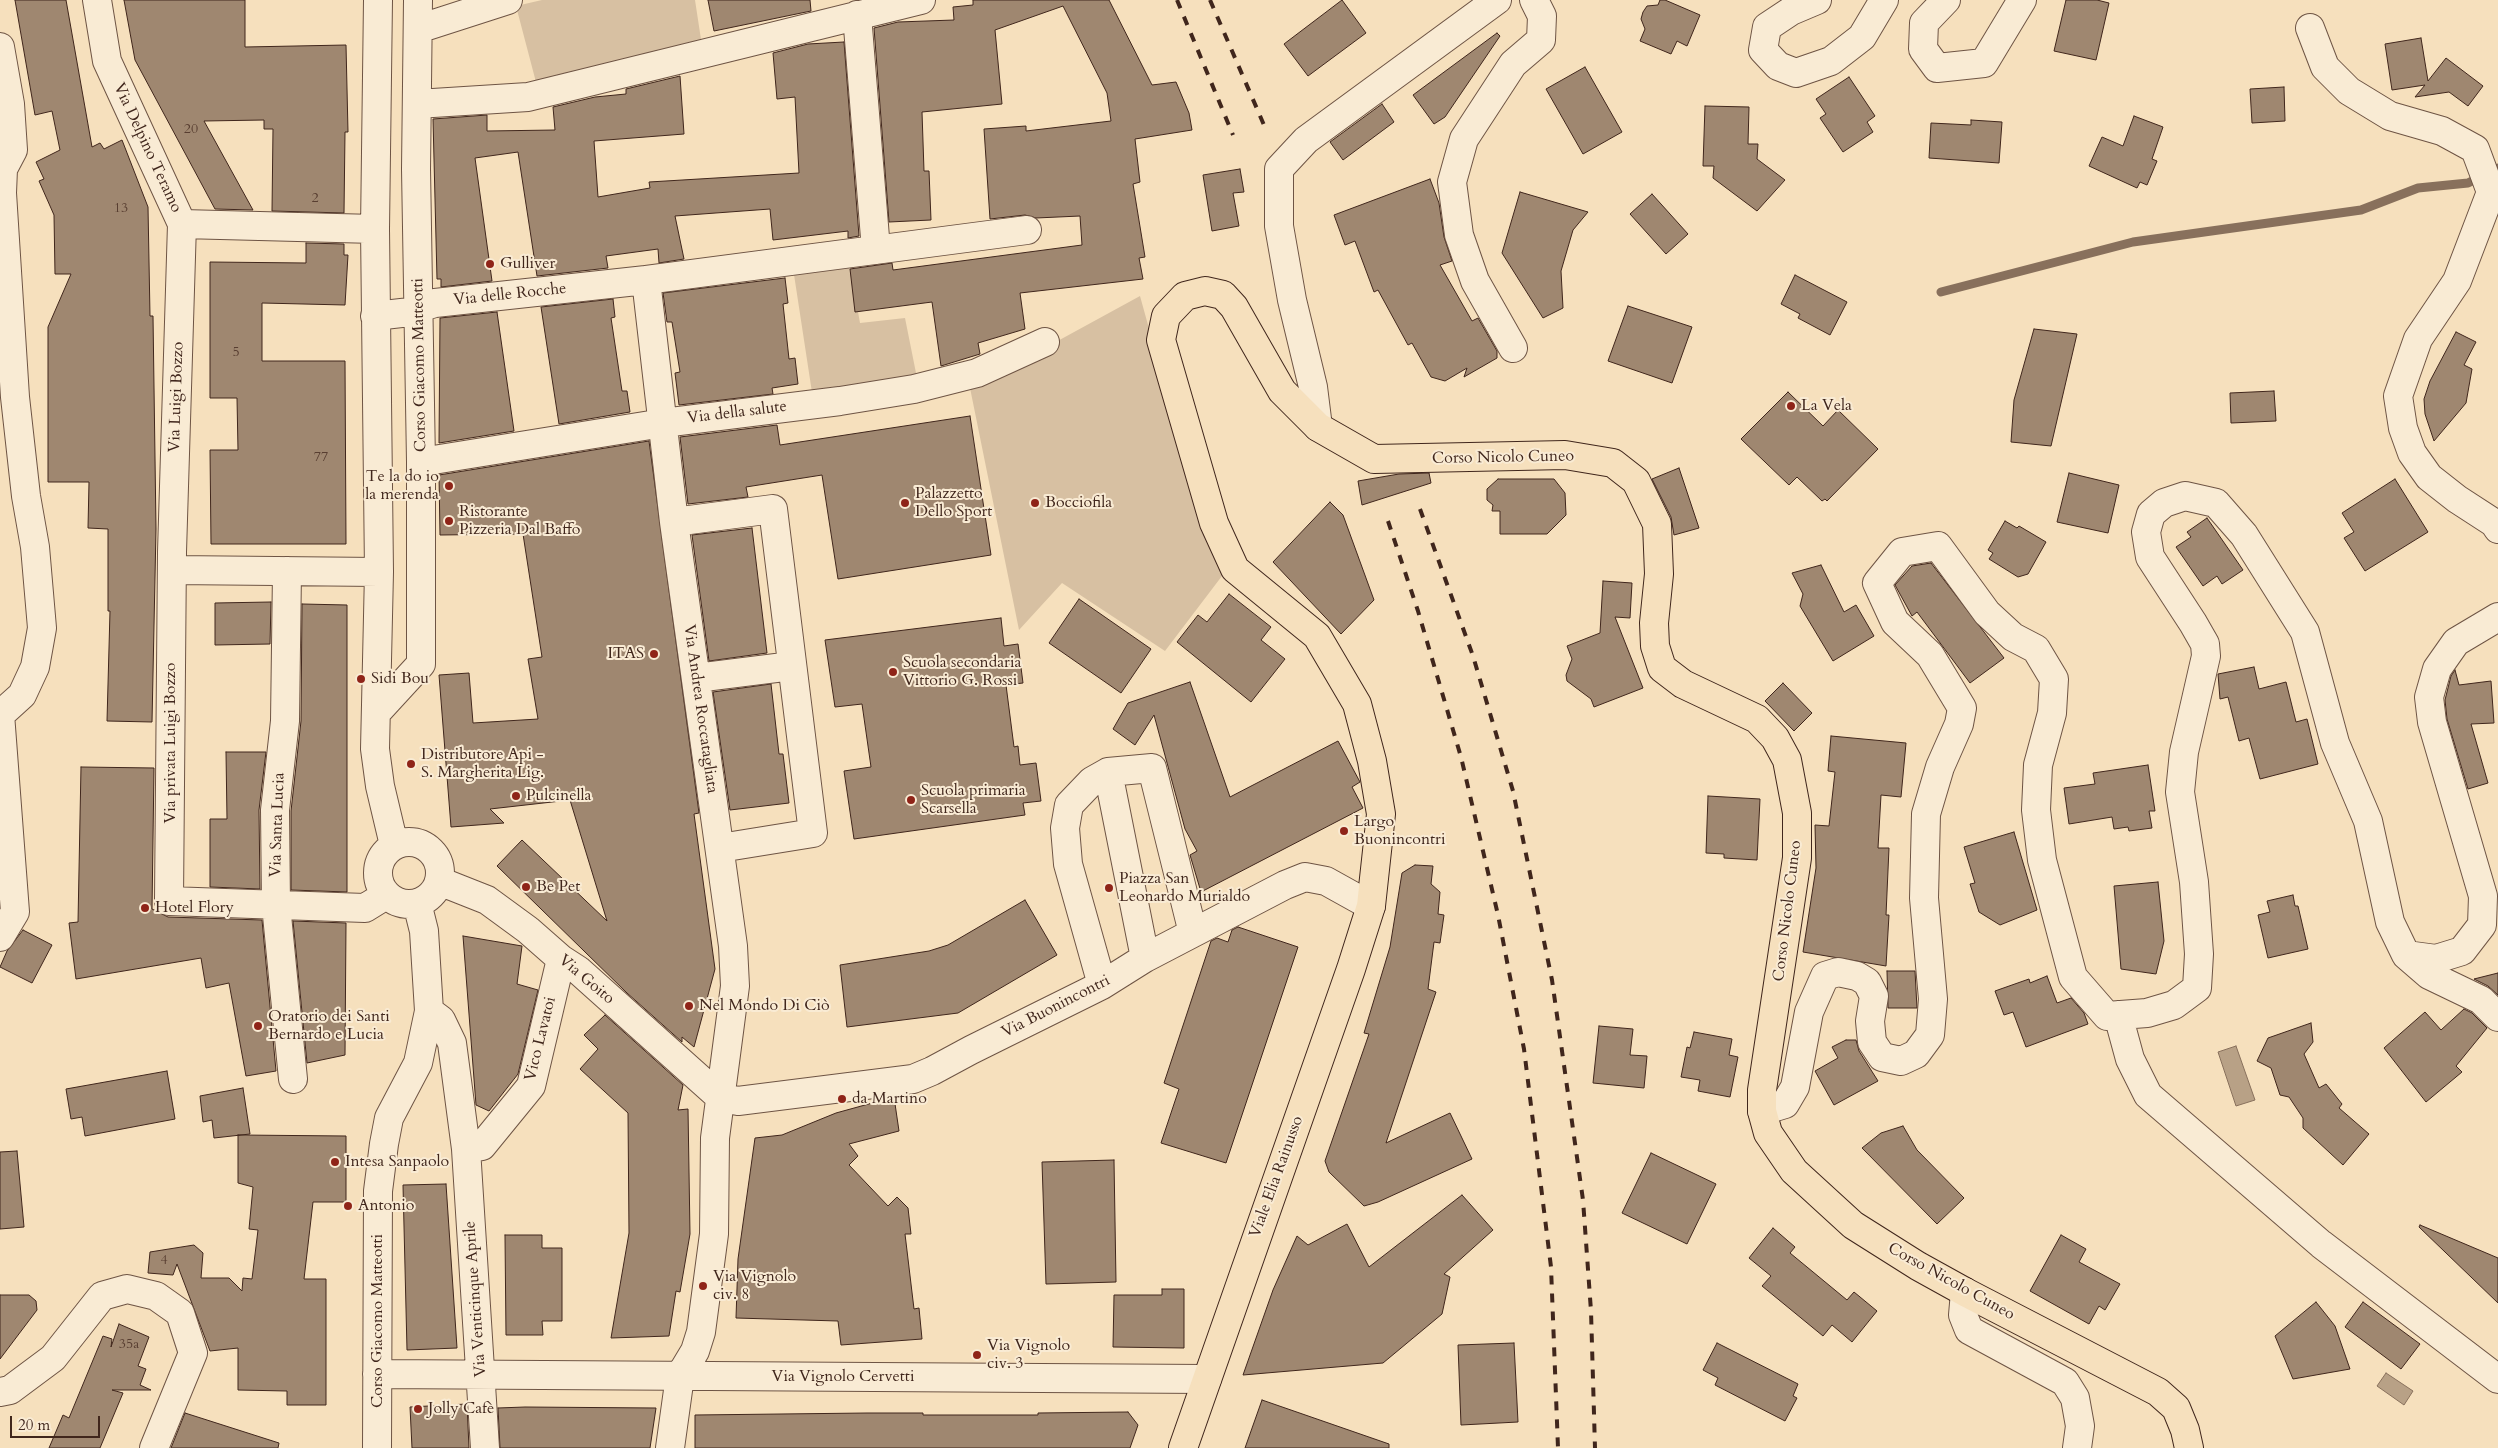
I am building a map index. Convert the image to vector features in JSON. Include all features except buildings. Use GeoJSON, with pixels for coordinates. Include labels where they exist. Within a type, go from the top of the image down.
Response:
{"type":"FeatureCollection","features":[{"type":"Feature","properties":{"kind":"main road","name":"Corso Nicolo Cuneo"},"geometry":{"type":"LineString","coordinates":[[1371,906],[1381,814],[1372,761],[1357,704],[1317,636],[1235,569],[1214,523],[1161,340],[1166,316],[1184,296],[1206,291],[1224,295],[1234,307],[1282,391],[1318,427],[1374,459],[1565,455],[1613,463],[1636,481],[1657,524],[1659,574],[1654,639],[1662,668],[1683,684],[1757,719],[1775,738],[1788,760],[1798,813],[1797,858],[1765,1063],[1762,1111],[1768,1133],[1794,1171],[1853,1225],[1918,1266],[1965,1292],[2158,1392],[2176,1408],[2185,1430],[2189,1448]]}},
{"type":"Feature","properties":{"kind":"main road","name":"Viale Elia Rainusso"},"geometry":{"type":"LineString","coordinates":[[1184,1448],[1351,969],[1371,906]]}},
{"type":"Feature","properties":{"kind":"street","name":"Via Delpino Teramo"},"geometry":{"type":"LineString","coordinates":[[97,0],[106,61],[182,224],[375,229]]}},
{"type":"Feature","properties":{"kind":"street"},"geometry":{"type":"LineString","coordinates":[[378,0],[375,316],[379,572],[376,749],[380,786],[394,845]]}},
{"type":"Feature","properties":{"kind":"street","name":"Corso Giacomo Matteotti"},"geometry":{"type":"LineString","coordinates":[[376,713],[421,664],[422,462],[417,104],[418,0]]}},
{"type":"Feature","properties":{"kind":"street"},"geometry":{"type":"LineString","coordinates":[[417,104],[528,97],[921,0]]}},
{"type":"Feature","properties":{"kind":"street"},"geometry":{"type":"LineString","coordinates":[[1513,348],[1475,281],[1459,235],[1452,182],[1464,139],[1512,64],[1541,40],[1542,16],[1534,0]]}},
{"type":"Feature","properties":{"kind":"street"},"geometry":{"type":"LineString","coordinates":[[1817,0],[1791,11],[1767,27],[1762,50],[1778,66],[1796,72],[1831,61],[1862,37],[1884,0]]}},
{"type":"Feature","properties":{"kind":"street"},"geometry":{"type":"LineString","coordinates":[[1946,0],[1924,23],[1923,49],[1937,68],[1984,63],[2022,0]]}},
{"type":"Feature","properties":{"kind":"street"},"geometry":{"type":"LineString","coordinates":[[418,29],[506,1]]}},
{"type":"Feature","properties":{"kind":"street"},"geometry":{"type":"LineString","coordinates":[[1318,427],[1313,387],[1292,300],[1279,226],[1279,169],[1306,140],[1491,3]]}},
{"type":"Feature","properties":{"kind":"street"},"geometry":{"type":"LineString","coordinates":[[857,15],[876,250]]}},
{"type":"Feature","properties":{"kind":"street"},"geometry":{"type":"LineString","coordinates":[[2310,28],[2325,67],[2349,91],[2390,116],[2442,131],[2475,149],[2490,192],[2457,281],[2418,340],[2398,396],[2403,428],[2412,453],[2429,477],[2457,499],[2494,523],[2498,528]]}},
{"type":"Feature","properties":{"kind":"street"},"geometry":{"type":"LineString","coordinates":[[0,47],[10,104],[13,150],[3,169],[2,193],[15,397],[26,496],[35,547],[42,628],[35,668],[22,695],[0,715],[15,912],[0,937]]}},
{"type":"Feature","properties":{"kind":"street","name":"Via Luigi Bozzo"},"geometry":{"type":"LineString","coordinates":[[172,570],[182,224]]}},
{"type":"Feature","properties":{"kind":"street","name":"Via delle Rocche"},"geometry":{"type":"LineString","coordinates":[[375,316],[419,311],[425,306],[435,303],[646,280],[1027,230]]}},
{"type":"Feature","properties":{"kind":"street","name":"Via Andrea Roccatagliata"},"geometry":{"type":"LineString","coordinates":[[646,280],[674,522],[733,946],[735,986],[715,1138],[714,1234],[701,1332],[695,1351],[680,1376]]}},
{"type":"Feature","properties":{"kind":"street","name":"Via della salute"},"geometry":{"type":"LineString","coordinates":[[422,462],[662,423],[840,401],[914,389],[977,373],[1045,342]]}},
{"type":"Feature","properties":{"kind":"street"},"geometry":{"type":"LineString","coordinates":[[1762,1111],[1785,1104],[1795,1087],[1809,1012],[1826,976],[1838,972],[1857,976],[1868,982],[1874,996],[1870,1022],[1872,1042],[1882,1057],[1901,1060],[1916,1054],[1930,1035],[1933,999],[1924,898],[1926,814],[1940,767],[1959,724],[1962,708],[1930,655],[1895,622],[1877,583],[1902,552],[1938,546],[1987,613],[2013,637],[2036,649],[2054,679],[2052,713],[2038,765],[2036,810],[2042,860],[2073,978],[2107,1016],[2146,1013],[2174,1005],[2197,988],[2199,954],[2194,882],[2180,792],[2184,752],[2206,656],[2204,644],[2150,556],[2146,532],[2151,514],[2164,504],[2185,496],[2216,503],[2244,535],[2305,632],[2335,743],[2368,821],[2390,922],[2406,954],[2429,975],[2481,1000],[2498,1017]]}},
{"type":"Feature","properties":{"kind":"street"},"geometry":{"type":"LineString","coordinates":[[674,522],[773,509],[813,833],[720,848]]}},
{"type":"Feature","properties":{"kind":"street"},"geometry":{"type":"LineString","coordinates":[[172,570],[379,572]]}},
{"type":"Feature","properties":{"kind":"street","name":"Via privata Luigi Bozzo"},"geometry":{"type":"LineString","coordinates":[[172,570],[169,901],[365,908],[386,895]]}},
{"type":"Feature","properties":{"kind":"street","name":"Via Santa Lucia"},"geometry":{"type":"LineString","coordinates":[[287,572],[285,721],[275,810],[276,905],[293,1079]]}},
{"type":"Feature","properties":{"kind":"street"},"geometry":{"type":"LineString","coordinates":[[2406,954],[2436,959],[2462,951],[2482,925],[2482,896],[2432,722],[2430,697],[2437,669],[2456,642],[2498,617]]}},
{"type":"Feature","properties":{"kind":"street"},"geometry":{"type":"LineString","coordinates":[[696,678],[792,666]]}},
{"type":"Feature","properties":{"kind":"street"},"geometry":{"type":"LineString","coordinates":[[1102,985],[1068,864],[1066,828],[1069,805],[1092,781],[1108,772],[1152,768],[1193,933]]}},
{"type":"Feature","properties":{"kind":"street"},"geometry":{"type":"LineString","coordinates":[[1108,772],[1145,958]]}},
{"type":"Feature","properties":{"kind":"street"},"geometry":{"type":"LineString","coordinates":[[404,841],[424,845],[438,861],[439,881],[435,891],[427,899],[417,903],[400,903],[386,895],[380,885],[377,874],[379,862],[385,852],[394,845],[404,841]]}},
{"type":"Feature","properties":{"kind":"street","name":"Via Buonincontri"},"geometry":{"type":"LineString","coordinates":[[721,1098],[738,1101],[913,1078],[1102,985],[1145,958],[1305,877],[1326,881],[1371,906]]}},
{"type":"Feature","properties":{"kind":"street","name":"Via Goito"},"geometry":{"type":"LineString","coordinates":[[439,881],[487,900],[528,930],[561,959],[578,970],[721,1098]]}},
{"type":"Feature","properties":{"kind":"street","name":"Corso Giacomo Matteotti"},"geometry":{"type":"LineString","coordinates":[[377,1448],[378,1191],[389,1118],[418,1063],[429,1011],[424,931],[417,903]]}},
{"type":"Feature","properties":{"kind":"street","name":"Vico Lavatoi"},"geometry":{"type":"LineString","coordinates":[[466,1149],[482,1146],[531,1086],[561,959]]}},
{"type":"Feature","properties":{"kind":"street","name":"Via Venticinque Aprile"},"geometry":{"type":"LineString","coordinates":[[429,1011],[441,1020],[452,1043],[466,1149],[484,1448]]}},
{"type":"Feature","properties":{"kind":"street"},"geometry":{"type":"LineString","coordinates":[[2118,1015],[2130,1059],[2148,1095],[2321,1244],[2498,1379]]}},
{"type":"Feature","properties":{"kind":"street"},"geometry":{"type":"LineString","coordinates":[[0,1392],[10,1390],[53,1358],[102,1296],[127,1289],[156,1296],[180,1314],[193,1353],[154,1448]]}},
{"type":"Feature","properties":{"kind":"street"},"geometry":{"type":"LineString","coordinates":[[1965,1292],[1963,1315],[1969,1330],[2065,1382],[2075,1398],[2080,1426],[2077,1448]]}},
{"type":"Feature","properties":{"kind":"street","name":"Via Vignolo Cervetti"},"geometry":{"type":"LineString","coordinates":[[377,1374],[1207,1379]]}},
{"type":"Feature","properties":{"kind":"street"},"geometry":{"type":"LineString","coordinates":[[670,1448],[680,1376]]}},
{"type":"Feature","properties":{"kind":"shaded area"},"geometry":{"type":"Polygon","coordinates":[[[542,0],[695,0],[702,46],[537,86],[516,6],[542,0]]]}},
{"type":"Feature","properties":{"kind":"shaded area"},"geometry":{"type":"Polygon","coordinates":[[[849,261],[860,323],[905,318],[918,383],[813,399],[793,268],[849,261]]]}},
{"type":"Feature","properties":{"kind":"shaded area"},"geometry":{"type":"Polygon","coordinates":[[[1140,296],[1197,502],[1225,572],[1165,651],[1062,583],[1019,630],[969,383],[1054,343],[1140,296]]]}},
{"type":"Feature","properties":{"kind":"shaded area"},"geometry":{"type":"Polygon","coordinates":[[[2236,1046],[2255,1100],[2236,1106],[2218,1052],[2236,1046]]]}},
{"type":"Feature","properties":{"kind":"shaded area"},"geometry":{"type":"Polygon","coordinates":[[[2386,1373],[2413,1391],[2404,1405],[2377,1386],[2386,1373]]]}},
{"type":"Feature","properties":{"kind":"waterway"},"geometry":{"type":"LineString","coordinates":[[1941,292],[2133,242],[2361,210],[2418,188],[2468,183],[2498,168]]}},
{"type":"Feature","properties":{"kind":"railway"},"geometry":{"type":"LineString","coordinates":[[1177,0],[1233,135]]}},
{"type":"Feature","properties":{"kind":"railway"},"geometry":{"type":"LineString","coordinates":[[1210,0],[1264,125]]}},
{"type":"Feature","properties":{"kind":"railway"},"geometry":{"type":"LineString","coordinates":[[1420,509],[1473,656],[1513,791],[1552,980],[1583,1200],[1591,1311],[1595,1448]]}},
{"type":"Feature","properties":{"kind":"railway"},"geometry":{"type":"LineString","coordinates":[[1388,521],[1418,611],[1461,757],[1498,915],[1524,1049],[1551,1267],[1558,1448]]}},
{"type":"Feature","properties":{"kind":"place","name":"Gulliver"},"geometry":{"type":"Point","coordinates":[490,264]}},
{"type":"Feature","properties":{"kind":"place","name":"La Vela"},"geometry":{"type":"Point","coordinates":[1791,406]}},
{"type":"Feature","properties":{"kind":"place","name":"Te la do io la merenda"},"geometry":{"type":"Point","coordinates":[449,486]}},
{"type":"Feature","properties":{"kind":"place","name":"Palazzetto Dello Sport"},"geometry":{"type":"Point","coordinates":[905,503]}},
{"type":"Feature","properties":{"kind":"place","name":"Bocciofila"},"geometry":{"type":"Point","coordinates":[1035,503]}},
{"type":"Feature","properties":{"kind":"place","name":"Ristorante Pizzeria Dal Baffo"},"geometry":{"type":"Point","coordinates":[449,521]}},
{"type":"Feature","properties":{"kind":"place","name":"ITAS"},"geometry":{"type":"Point","coordinates":[654,654]}},
{"type":"Feature","properties":{"kind":"place","name":"Scuola secondaria Vittorio G. Rossi"},"geometry":{"type":"Point","coordinates":[893,672]}},
{"type":"Feature","properties":{"kind":"place","name":"Sidi Bou"},"geometry":{"type":"Point","coordinates":[361,679]}},
{"type":"Feature","properties":{"kind":"place","name":"Distributore Api - S. Margherita Lig."},"geometry":{"type":"Point","coordinates":[411,764]}},
{"type":"Feature","properties":{"kind":"place","name":"Pulcinella"},"geometry":{"type":"Point","coordinates":[516,796]}},
{"type":"Feature","properties":{"kind":"place","name":"Scuola primaria Scarsella"},"geometry":{"type":"Point","coordinates":[911,800]}},
{"type":"Feature","properties":{"kind":"place","name":"Largo Buonincontri"},"geometry":{"type":"Point","coordinates":[1344,831]}},
{"type":"Feature","properties":{"kind":"place","name":"Be Pet"},"geometry":{"type":"Point","coordinates":[526,887]}},
{"type":"Feature","properties":{"kind":"place","name":"Piazza San Leonardo Murialdo"},"geometry":{"type":"Point","coordinates":[1109,888]}},
{"type":"Feature","properties":{"kind":"place","name":"Hotel Flory"},"geometry":{"type":"Point","coordinates":[145,908]}},
{"type":"Feature","properties":{"kind":"place","name":"Nel Mondo Di Ciò"},"geometry":{"type":"Point","coordinates":[689,1006]}},
{"type":"Feature","properties":{"kind":"place","name":"Oratorio dei Santi Bernardo e Lucia"},"geometry":{"type":"Point","coordinates":[258,1026]}},
{"type":"Feature","properties":{"kind":"place","name":"da Martino"},"geometry":{"type":"Point","coordinates":[842,1099]}},
{"type":"Feature","properties":{"kind":"place","name":"Intesa Sanpaolo"},"geometry":{"type":"Point","coordinates":[335,1162]}},
{"type":"Feature","properties":{"kind":"place","name":"Antonio"},"geometry":{"type":"Point","coordinates":[348,1206]}},
{"type":"Feature","properties":{"kind":"place","name":"Via Vignolo civ. 8"},"geometry":{"type":"Point","coordinates":[703,1286]}},
{"type":"Feature","properties":{"kind":"place","name":"Via Vignolo civ. 3"},"geometry":{"type":"Point","coordinates":[977,1355]}},
{"type":"Feature","properties":{"kind":"place","name":"Jolly Cafè"},"geometry":{"type":"Point","coordinates":[418,1409]}}]}
